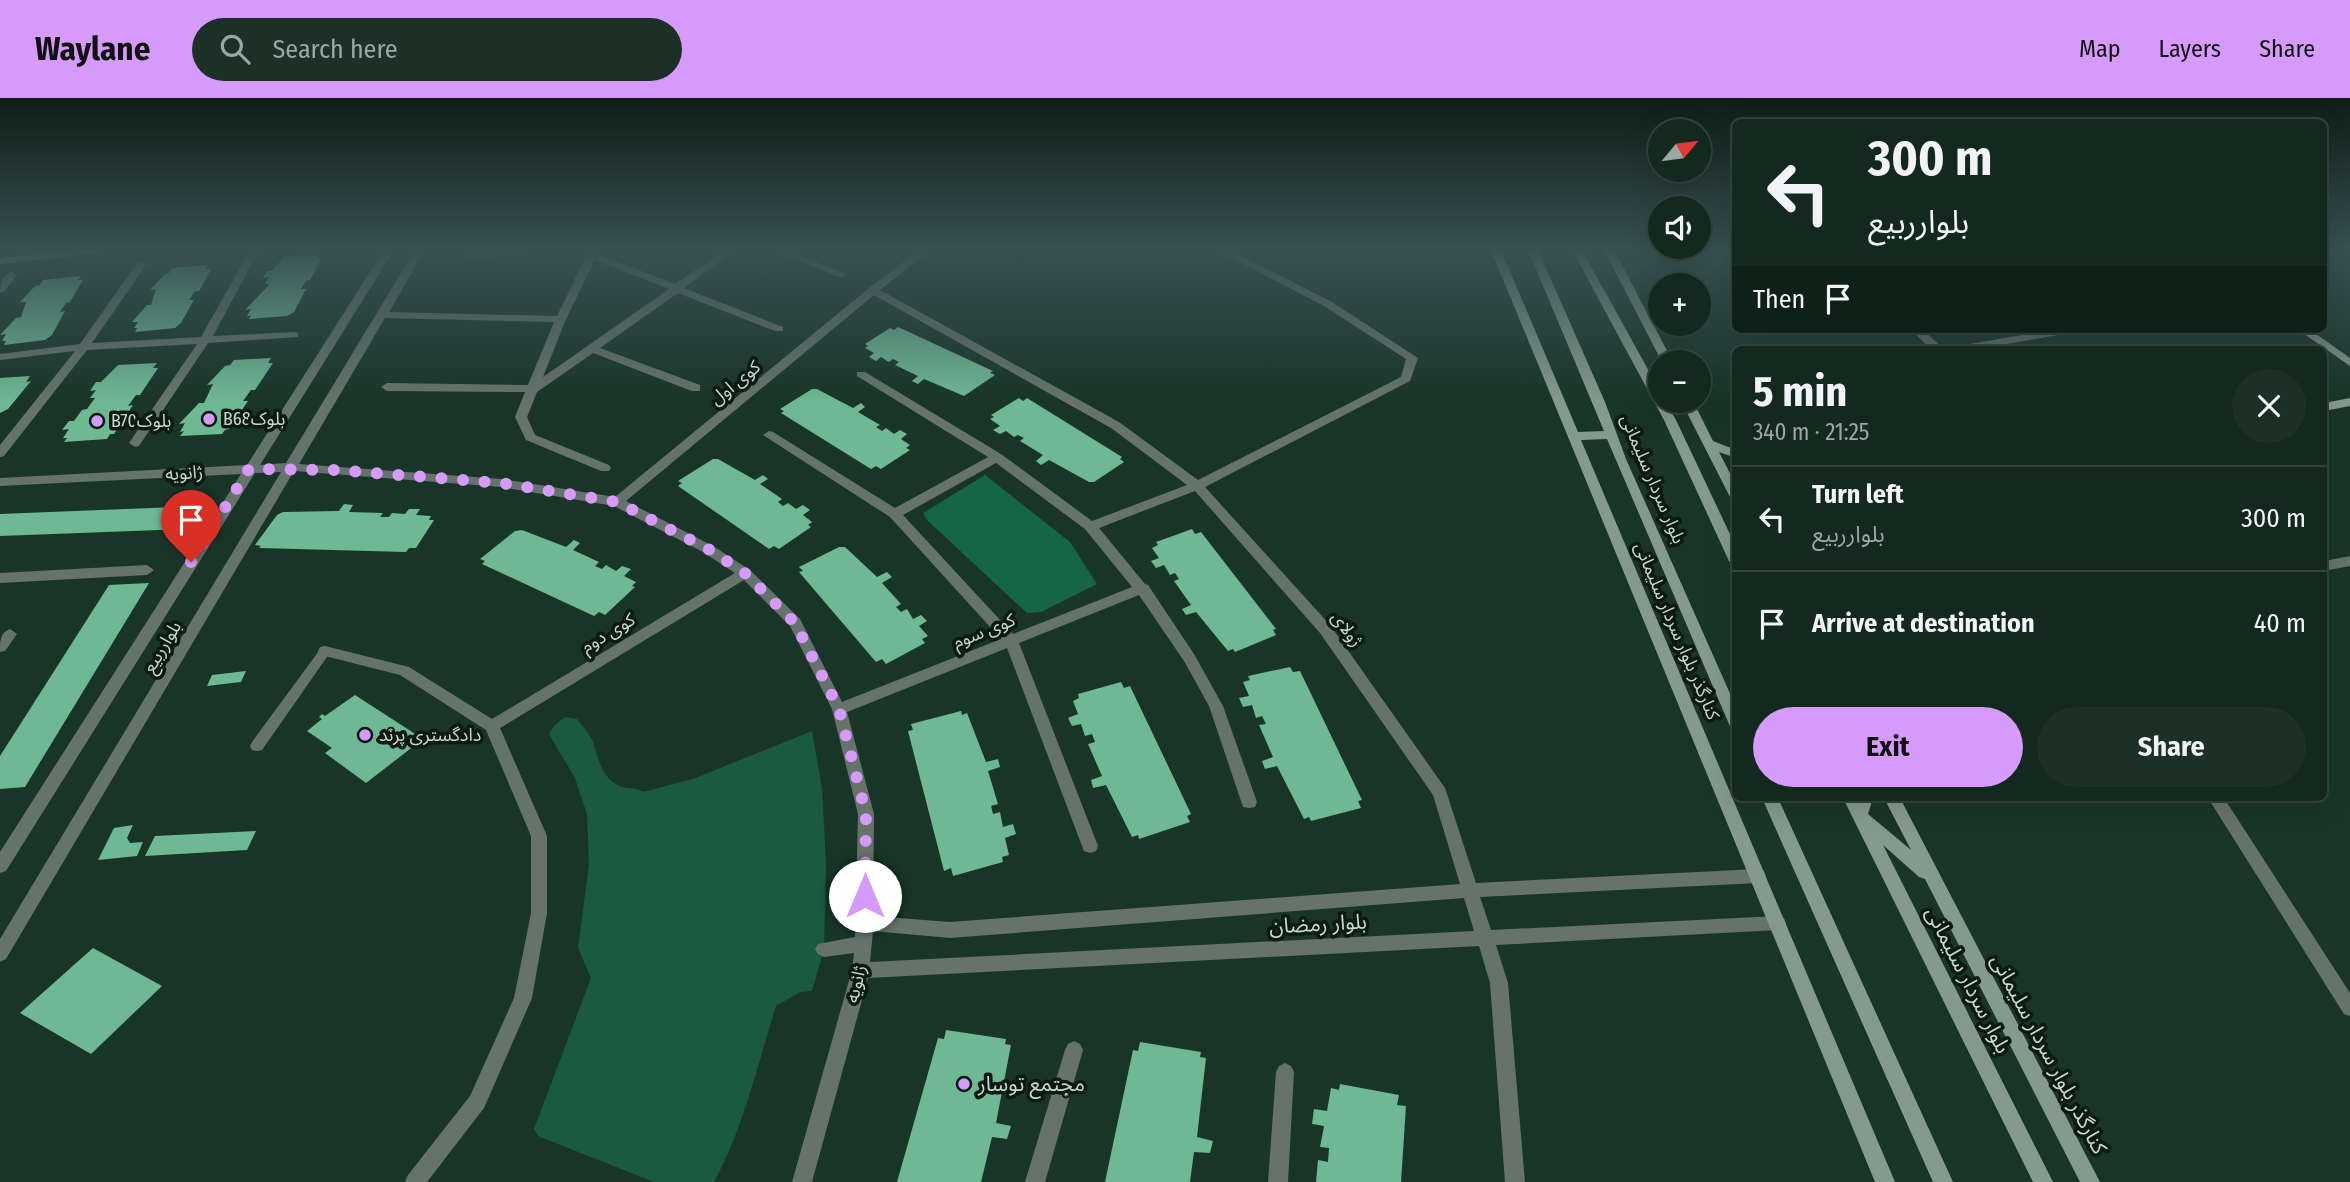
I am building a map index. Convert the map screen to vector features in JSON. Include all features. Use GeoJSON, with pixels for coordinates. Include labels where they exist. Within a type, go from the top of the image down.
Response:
{"type":"FeatureCollection","features":[{"type":"Feature","properties":{"kind":"main road","name":"کنارگذر بلوار سردار سلیمانی"},"geometry":{"type":"LineString","coordinates":[[1517,301],[1885,1182]]}},
{"type":"Feature","properties":{"kind":"main road","name":"بلوار سردار سلیمانی"},"geometry":{"type":"LineString","coordinates":[[1554,301],[1732,715]]}},
{"type":"Feature","properties":{"kind":"main road","name":"بلوار سردار سلیمانی"},"geometry":{"type":"LineString","coordinates":[[1605,301],[1670,420],[1732,552]]}},
{"type":"Feature","properties":{"kind":"main road"},"geometry":{"type":"LineString","coordinates":[[1636,301],[1662,350]]}},
{"type":"Feature","properties":{"kind":"main road"},"geometry":{"type":"LineString","coordinates":[[2308,333],[2326,346]]}},
{"type":"Feature","properties":{"kind":"main road"},"geometry":{"type":"LineString","coordinates":[[2327,347],[2350,363]]}},
{"type":"Feature","properties":{"kind":"main road"},"geometry":{"type":"LineString","coordinates":[[2327,406],[2350,402]]}},
{"type":"Feature","properties":{"kind":"main road"},"geometry":{"type":"LineString","coordinates":[[1693,413],[1732,490]]}},
{"type":"Feature","properties":{"kind":"main road"},"geometry":{"type":"LineString","coordinates":[[1574,436],[1610,435]]}},
{"type":"Feature","properties":{"kind":"main road"},"geometry":{"type":"LineString","coordinates":[[1707,443],[1732,452]]}},
{"type":"Feature","properties":{"kind":"main road"},"geometry":{"type":"LineString","coordinates":[[1771,801],[1943,1182]]}},
{"type":"Feature","properties":{"kind":"main road","name":"کنارگذر بلوار سردار سلیمانی"},"geometry":{"type":"LineString","coordinates":[[1893,801],[2090,1182]]}},
{"type":"Feature","properties":{"kind":"main road"},"geometry":{"type":"LineString","coordinates":[[1862,807],[1931,878]]}},
{"type":"Feature","properties":{"kind":"main road","name":"بلوار سردار سلیمانی"},"geometry":{"type":"LineString","coordinates":[[1862,807],[2043,1182]]}},
{"type":"Feature","properties":{"kind":"street"},"geometry":{"type":"LineString","coordinates":[[0,453],[84,347],[116,301]]}},
{"type":"Feature","properties":{"kind":"street"},"geometry":{"type":"LineString","coordinates":[[135,443],[205,340],[226,301]]}},
{"type":"Feature","properties":{"kind":"street","name":"بلوارربیع"},"geometry":{"type":"LineString","coordinates":[[0,866],[357,301]]}},
{"type":"Feature","properties":{"kind":"street","name":"بلوارربیع"},"geometry":{"type":"LineString","coordinates":[[0,954],[389,301]]}},
{"type":"Feature","properties":{"kind":"street"},"geometry":{"type":"LineString","coordinates":[[570,301],[521,417],[530,437],[605,468]]}},
{"type":"Feature","properties":{"kind":"street"},"geometry":{"type":"LineString","coordinates":[[387,387],[534,389],[662,301]]}},
{"type":"Feature","properties":{"kind":"street"},"geometry":{"type":"LineString","coordinates":[[705,301],[779,329]]}},
{"type":"Feature","properties":{"kind":"street","name":"کوی اول"},"geometry":{"type":"LineString","coordinates":[[617,502],[860,301]]}},
{"type":"Feature","properties":{"kind":"street","name":"ژولای"},"geometry":{"type":"LineString","coordinates":[[892,301],[1115,425],[1197,486],[1325,629],[1440,793],[1499,983],[1515,1182]]}},
{"type":"Feature","properties":{"kind":"street"},"geometry":{"type":"LineString","coordinates":[[1090,526],[1197,486],[1406,379],[1412,358],[1321,301]]}},
{"type":"Feature","properties":{"kind":"street"},"geometry":{"type":"LineString","coordinates":[[381,315],[561,319]]}},
{"type":"Feature","properties":{"kind":"street"},"geometry":{"type":"LineString","coordinates":[[1920,333],[1934,346]]}},
{"type":"Feature","properties":{"kind":"street"},"geometry":{"type":"LineString","coordinates":[[1976,346],[2052,333]]}},
{"type":"Feature","properties":{"kind":"street"},"geometry":{"type":"LineString","coordinates":[[0,357],[84,347],[295,335]]}},
{"type":"Feature","properties":{"kind":"street"},"geometry":{"type":"LineString","coordinates":[[593,349],[696,388]]}},
{"type":"Feature","properties":{"kind":"street"},"geometry":{"type":"LineString","coordinates":[[861,374],[997,457],[1090,526],[1143,588],[1174,633],[1216,706],[1249,802]]}},
{"type":"Feature","properties":{"kind":"street"},"geometry":{"type":"LineString","coordinates":[[769,435],[895,514],[1011,641],[1090,846]]}},
{"type":"Feature","properties":{"kind":"street"},"geometry":{"type":"LineString","coordinates":[[895,514],[997,457]]}},
{"type":"Feature","properties":{"kind":"street","name":"ژانویه"},"geometry":{"type":"LineString","coordinates":[[0,482],[292,467],[501,483],[617,502],[708,549],[745,573],[795,623],[839,709],[866,814],[865,923],[861,970],[802,1182]]}},
{"type":"Feature","properties":{"kind":"street"},"geometry":{"type":"LineString","coordinates":[[2327,565],[2350,561]]}},
{"type":"Feature","properties":{"kind":"street"},"geometry":{"type":"LineString","coordinates":[[0,578],[148,570]]}},
{"type":"Feature","properties":{"kind":"street","name":"کوی دوم"},"geometry":{"type":"LineString","coordinates":[[492,726],[745,573]]}},
{"type":"Feature","properties":{"kind":"street","name":"کوی سوم"},"geometry":{"type":"LineString","coordinates":[[839,709],[1143,588]]}},
{"type":"Feature","properties":{"kind":"street"},"geometry":{"type":"LineString","coordinates":[[0,647],[10,634]]}},
{"type":"Feature","properties":{"kind":"street"},"geometry":{"type":"LineString","coordinates":[[324,651],[404,671],[492,726],[539,836],[539,913],[523,998],[477,1102],[415,1182]]}},
{"type":"Feature","properties":{"kind":"street"},"geometry":{"type":"LineString","coordinates":[[2218,801],[2350,1008]]}},
{"type":"Feature","properties":{"kind":"street","name":"بلوار رمضان"},"geometry":{"type":"LineString","coordinates":[[865,923],[950,930],[1471,890],[1758,876]]}},
{"type":"Feature","properties":{"kind":"street","name":"بلوار رمضان"},"geometry":{"type":"LineString","coordinates":[[861,970],[1778,923]]}},
{"type":"Feature","properties":{"kind":"street"},"geometry":{"type":"LineString","coordinates":[[824,949],[863,944]]}},
{"type":"Feature","properties":{"kind":"street"},"geometry":{"type":"LineString","coordinates":[[1035,1182],[1074,1050]]}},
{"type":"Feature","properties":{"kind":"street"},"geometry":{"type":"LineString","coordinates":[[1278,1182],[1285,1072]]}},
{"type":"Feature","properties":{"kind":"lane"},"geometry":{"type":"LineString","coordinates":[[257,746],[324,651]]}},
{"type":"Feature","properties":{"kind":"green space"},"geometry":{"type":"Polygon","coordinates":[[[985,475],[1070,542],[1097,584],[1041,612],[1027,613],[927,520],[923,513],[985,475]]]}},
{"type":"Feature","properties":{"kind":"green space"},"geometry":{"type":"Polygon","coordinates":[[[565,717],[577,719],[588,733],[605,774],[615,784],[643,792],[693,779],[812,731],[822,788],[826,862],[824,949],[812,991],[800,992],[776,1006],[742,1118],[714,1182],[654,1182],[538,1136],[534,1129],[591,978],[578,948],[589,864],[587,814],[575,778],[549,734],[565,717]]]}},
{"type":"Feature","properties":{"kind":"building"},"geometry":{"type":"Polygon","coordinates":[[[71,301],[60,312],[65,311],[52,335],[45,340],[4,345],[6,341],[2,341],[6,334],[0,335],[16,318],[21,317],[26,302],[20,302],[71,301]]]}},
{"type":"Feature","properties":{"kind":"building"},"geometry":{"type":"Polygon","coordinates":[[[152,301],[194,301],[181,323],[175,328],[135,332],[137,328],[134,328],[138,322],[132,322],[147,305],[151,305],[152,301]]]}},
{"type":"Feature","properties":{"kind":"building"},"geometry":{"type":"Polygon","coordinates":[[[254,301],[300,301],[294,312],[287,316],[249,319],[251,316],[247,316],[251,309],[245,310],[254,301]]]}},
{"type":"Feature","properties":{"kind":"building"},"geometry":{"type":"Polygon","coordinates":[[[898,327],[993,371],[990,373],[995,375],[964,396],[924,379],[918,384],[912,381],[918,376],[895,365],[899,362],[893,359],[889,362],[881,357],[876,361],[869,357],[874,353],[865,348],[868,346],[865,344],[890,328],[894,330],[898,327]]]}},
{"type":"Feature","properties":{"kind":"building"},"geometry":{"type":"Polygon","coordinates":[[[271,358],[268,363],[273,363],[255,390],[251,390],[243,401],[248,401],[229,429],[222,434],[180,436],[185,423],[179,424],[199,403],[204,403],[213,384],[207,385],[225,366],[234,360],[271,358]]]}},
{"type":"Feature","properties":{"kind":"building"},"geometry":{"type":"Polygon","coordinates":[[[157,363],[153,368],[158,368],[140,395],[136,395],[128,406],[133,405],[114,434],[110,434],[107,439],[64,442],[67,438],[63,438],[69,429],[62,430],[69,421],[74,421],[82,410],[87,409],[95,398],[90,398],[96,390],[90,391],[96,382],[101,382],[118,365],[157,363]]]}},
{"type":"Feature","properties":{"kind":"building"},"geometry":{"type":"Polygon","coordinates":[[[30,376],[26,382],[31,381],[8,409],[0,413],[0,378],[30,376]]]}},
{"type":"Feature","properties":{"kind":"building"},"geometry":{"type":"Polygon","coordinates":[[[812,389],[817,389],[853,408],[861,403],[865,407],[858,412],[880,425],[876,427],[882,431],[886,428],[894,434],[900,430],[907,434],[901,439],[910,445],[906,448],[910,450],[881,469],[876,466],[871,469],[781,413],[784,411],[780,409],[812,389]]]}},
{"type":"Feature","properties":{"kind":"building"},"geometry":{"type":"Polygon","coordinates":[[[1019,398],[1023,401],[1027,398],[1122,457],[1120,459],[1124,462],[1094,482],[1089,482],[1049,460],[1041,465],[1036,461],[1043,455],[1020,441],[1024,438],[1018,435],[1014,437],[1006,431],[1000,434],[993,430],[1000,426],[990,419],[994,417],[991,415],[1019,398]]]}},
{"type":"Feature","properties":{"kind":"building"},"geometry":{"type":"Polygon","coordinates":[[[713,459],[718,459],[755,480],[763,475],[768,479],[760,484],[782,499],[778,502],[783,506],[788,503],[796,509],[803,505],[810,510],[803,515],[812,522],[808,525],[811,527],[779,549],[774,546],[769,549],[678,486],[682,483],[678,481],[713,459]]]}},
{"type":"Feature","properties":{"kind":"building"},"geometry":{"type":"Polygon","coordinates":[[[344,504],[353,505],[349,512],[383,513],[380,517],[389,517],[392,513],[405,514],[409,509],[420,509],[416,515],[431,516],[429,520],[434,520],[416,548],[409,548],[406,552],[259,548],[261,546],[255,545],[277,515],[283,512],[339,511],[344,504]]]}},
{"type":"Feature","properties":{"kind":"building"},"geometry":{"type":"Polygon","coordinates":[[[201,506],[186,529],[0,536],[0,514],[201,506]]]}},
{"type":"Feature","properties":{"kind":"building"},"geometry":{"type":"Polygon","coordinates":[[[1192,529],[1195,534],[1201,532],[1276,629],[1273,630],[1276,635],[1235,652],[1233,649],[1228,651],[1196,612],[1186,615],[1182,609],[1191,605],[1174,581],[1179,579],[1175,573],[1170,575],[1164,565],[1156,568],[1151,561],[1159,558],[1152,548],[1158,545],[1156,542],[1192,529]]]}},
{"type":"Feature","properties":{"kind":"building"},"geometry":{"type":"Polygon","coordinates":[[[522,530],[566,547],[574,540],[580,543],[573,550],[599,562],[595,566],[602,569],[606,565],[616,571],[622,566],[631,569],[624,576],[636,582],[632,586],[635,587],[605,615],[599,612],[594,616],[482,564],[485,561],[480,559],[515,531],[522,530]]]}},
{"type":"Feature","properties":{"kind":"building"},"geometry":{"type":"Polygon","coordinates":[[[839,547],[845,547],[877,577],[887,572],[892,577],[882,583],[901,604],[896,607],[901,612],[907,609],[913,619],[921,615],[927,621],[919,626],[928,636],[922,639],[925,643],[886,664],[882,659],[876,662],[799,572],[803,571],[799,567],[839,547]]]}},
{"type":"Feature","properties":{"kind":"building"},"geometry":{"type":"Polygon","coordinates":[[[149,583],[25,787],[0,789],[0,756],[109,585],[149,583]]]}},
{"type":"Feature","properties":{"kind":"building"},"geometry":{"type":"Polygon","coordinates":[[[1290,667],[1293,672],[1300,671],[1362,800],[1358,801],[1361,808],[1311,821],[1309,817],[1304,819],[1277,766],[1265,769],[1262,761],[1273,757],[1259,725],[1266,724],[1262,716],[1256,718],[1252,705],[1243,707],[1239,698],[1249,696],[1243,682],[1250,680],[1248,676],[1290,667]]]}},
{"type":"Feature","properties":{"kind":"building"},"geometry":{"type":"Polygon","coordinates":[[[246,671],[241,682],[207,686],[212,675],[246,671]]]}},
{"type":"Feature","properties":{"kind":"building"},"geometry":{"type":"Polygon","coordinates":[[[1121,682],[1124,688],[1130,686],[1191,814],[1187,816],[1190,822],[1139,839],[1138,835],[1132,837],[1106,785],[1093,788],[1091,780],[1102,776],[1088,744],[1095,742],[1092,734],[1085,736],[1081,724],[1072,726],[1068,718],[1078,714],[1073,701],[1079,698],[1078,694],[1121,682]]]}},
{"type":"Feature","properties":{"kind":"building","name":"دادگستری پرند"},"geometry":{"type":"Polygon","coordinates":[[[355,695],[423,739],[366,783],[325,753],[332,748],[307,731],[322,719],[319,717],[322,714],[325,716],[355,695]]]}},
{"type":"Feature","properties":{"kind":"building"},"geometry":{"type":"Polygon","coordinates":[[[961,711],[962,715],[967,713],[986,762],[998,759],[1000,767],[988,771],[998,804],[991,806],[993,814],[1000,812],[1003,827],[1013,824],[1016,834],[1005,838],[1009,855],[1002,857],[1003,862],[953,876],[951,868],[944,871],[908,731],[913,730],[911,724],[961,711]]]}},
{"type":"Feature","properties":{"kind":"building"},"geometry":{"type":"Polygon","coordinates":[[[133,825],[127,838],[130,843],[143,842],[137,856],[98,860],[114,828],[133,825]]]}},
{"type":"Feature","properties":{"kind":"building"},"geometry":{"type":"Polygon","coordinates":[[[256,831],[247,850],[145,856],[155,836],[256,831]]]}},
{"type":"Feature","properties":{"kind":"building"},"geometry":{"type":"Polygon","coordinates":[[[93,948],[162,986],[91,1054],[20,1013],[93,948]]]}},
{"type":"Feature","properties":{"kind":"building","name":"مجتمع توسار"},"geometry":{"type":"Polygon","coordinates":[[[946,1030],[1006,1039],[1005,1044],[1011,1045],[996,1123],[1011,1126],[1007,1139],[992,1137],[981,1182],[897,1182],[938,1038],[944,1039],[946,1030]]]}},
{"type":"Feature","properties":{"kind":"building","name":"مجتمع توسار"},"geometry":{"type":"Polygon","coordinates":[[[1140,1042],[1201,1052],[1200,1057],[1206,1058],[1197,1137],[1213,1141],[1210,1153],[1194,1152],[1190,1182],[1105,1182],[1133,1050],[1138,1051],[1140,1042]]]}},
{"type":"Feature","properties":{"kind":"building"},"geometry":{"type":"Polygon","coordinates":[[[1340,1084],[1399,1095],[1397,1105],[1406,1106],[1401,1182],[1316,1182],[1318,1160],[1328,1162],[1329,1148],[1320,1147],[1324,1126],[1312,1124],[1314,1109],[1327,1111],[1331,1088],[1339,1090],[1340,1084]]]}},
{"type":"Feature","properties":{"kind":"place","name":"B68بلوک"},"geometry":{"type":"Point","coordinates":[209,419]}},
{"type":"Feature","properties":{"kind":"place","name":"B70بلوک"},"geometry":{"type":"Point","coordinates":[97,421]}},
{"type":"Feature","properties":{"kind":"place","name":"دادگستری پرند"},"geometry":{"type":"Point","coordinates":[365,735]}},
{"type":"Feature","properties":{"kind":"place","name":"مجتمع توسار"},"geometry":{"type":"Point","coordinates":[964,1084]}},
{"type":"Feature","properties":{"kind":"route"},"geometry":{"type":"LineString","coordinates":[[191,562],[249,469],[292,467],[501,483],[617,502],[708,549],[745,573],[795,623],[839,709],[849,745],[866,814],[865,896]]}}]}
